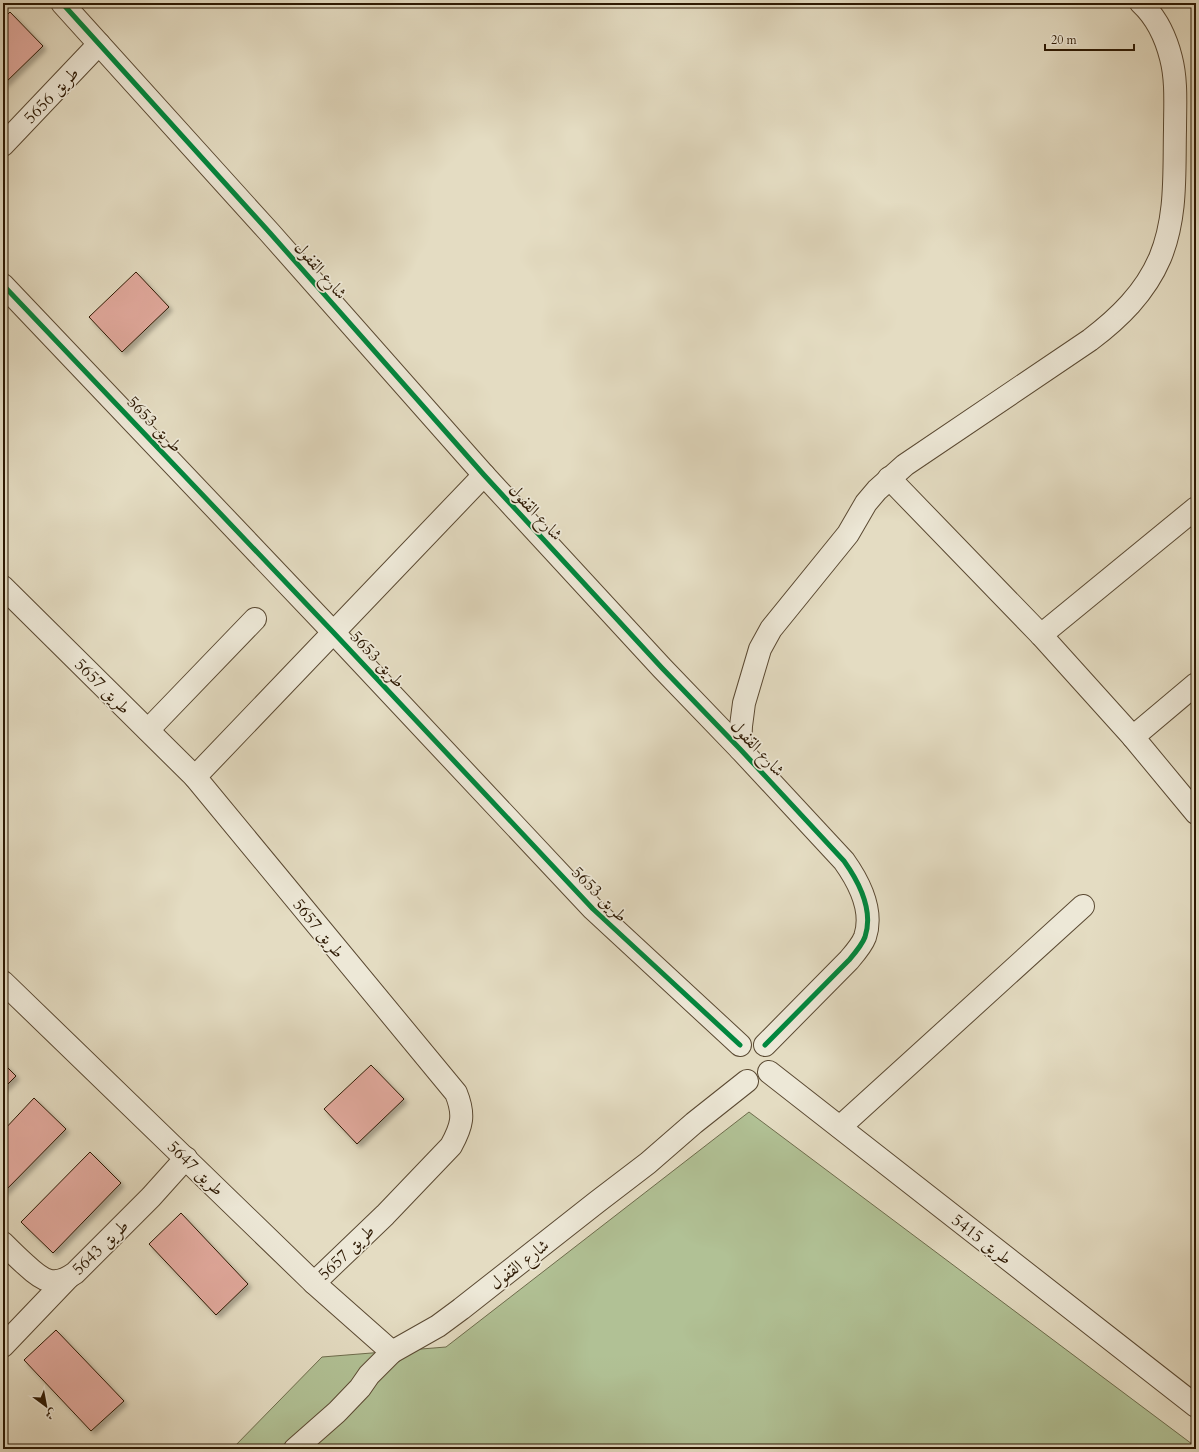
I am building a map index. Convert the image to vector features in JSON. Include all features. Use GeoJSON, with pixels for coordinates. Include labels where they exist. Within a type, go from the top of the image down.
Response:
{"type":"FeatureCollection","features":[{"type":"Feature","properties":{"kind":"street","name":"شارع القفول"},"geometry":{"type":"LineString","coordinates":[[62,3],[270,233],[484,475],[662,668],[844,860],[856,878],[862,893],[868,917],[868,926],[865,938],[849,960],[765,1045]]}},
{"type":"Feature","properties":{"kind":"street"},"geometry":{"type":"LineString","coordinates":[[740,749],[744,703],[760,649],[771,628],[844,539],[858,519],[866,503],[877,490],[904,465],[1090,340],[1111,324],[1131,304],[1147,283],[1159,259],[1166,240],[1173,207],[1175,84],[1171,58],[1162,33],[1148,5]]}},
{"type":"Feature","properties":{"kind":"street","name":"طريق 5656"},"geometry":{"type":"LineString","coordinates":[[3,145],[99,44]]}},
{"type":"Feature","properties":{"kind":"street","name":"طريق 5653"},"geometry":{"type":"LineString","coordinates":[[3,285],[333,632],[738,1064]]}},
{"type":"Feature","properties":{"kind":"street"},"geometry":{"type":"LineString","coordinates":[[195,777],[484,475]]}},
{"type":"Feature","properties":{"kind":"street"},"geometry":{"type":"LineString","coordinates":[[889,478],[1041,635],[1133,737],[1196,813]]}},
{"type":"Feature","properties":{"kind":"street"},"geometry":{"type":"LineString","coordinates":[[1041,635],[1196,508]]}},
{"type":"Feature","properties":{"kind":"street","name":"طريق 5657"},"geometry":{"type":"LineString","coordinates":[[3,587],[195,777],[456,1093],[462,1112],[462,1122],[451,1146],[385,1215],[314,1283]]}},
{"type":"Feature","properties":{"kind":"street"},"geometry":{"type":"LineString","coordinates":[[148,730],[255,619]]}},
{"type":"Feature","properties":{"kind":"street"},"geometry":{"type":"LineString","coordinates":[[1133,737],[1196,684]]}},
{"type":"Feature","properties":{"kind":"street"},"geometry":{"type":"LineString","coordinates":[[840,1127],[1083,906]]}},
{"type":"Feature","properties":{"kind":"street","name":"طريق 5647"},"geometry":{"type":"LineString","coordinates":[[3,982],[314,1283],[392,1352]]}},
{"type":"Feature","properties":{"kind":"street"},"geometry":{"type":"LineString","coordinates":[[755,1041],[765,1045],[771,1053],[772,1063],[769,1072],[762,1079],[757,1081],[738,1064],[745,1043],[755,1041]]}},
{"type":"Feature","properties":{"kind":"street","name":"شارع القفول"},"geometry":{"type":"LineString","coordinates":[[295,1449],[337,1412],[360,1388],[369,1375],[392,1352],[438,1326],[461,1310],[591,1206],[648,1163],[694,1123],[738,1064]]}},
{"type":"Feature","properties":{"kind":"street","name":"طريق 5415"},"geometry":{"type":"LineString","coordinates":[[769,1072],[1196,1406]]}},
{"type":"Feature","properties":{"kind":"street","name":"طريق 5643"},"geometry":{"type":"LineString","coordinates":[[3,1244],[40,1278],[50,1282],[59,1282],[68,1278],[75,1273],[145,1203],[186,1158]]}},
{"type":"Feature","properties":{"kind":"street"},"geometry":{"type":"LineString","coordinates":[[3,1346],[68,1278]]}},
{"type":"Feature","properties":{"kind":"green space"},"geometry":{"type":"Polygon","coordinates":[[[749,1112],[1196,1447],[1196,1449],[232,1449],[322,1357],[446,1347],[749,1112]]]}},
{"type":"Feature","properties":{"kind":"building"},"geometry":{"type":"Polygon","coordinates":[[[10,12],[43,46],[3,85],[3,19],[10,12]]]}},
{"type":"Feature","properties":{"kind":"building"},"geometry":{"type":"Polygon","coordinates":[[[136,272],[169,307],[122,352],[89,317],[136,272]]]}},
{"type":"Feature","properties":{"kind":"building"},"geometry":{"type":"Polygon","coordinates":[[[3,1063],[16,1076],[3,1089],[3,1063]]]}},
{"type":"Feature","properties":{"kind":"building"},"geometry":{"type":"Polygon","coordinates":[[[371,1065],[404,1099],[357,1144],[324,1109],[371,1065]]]}},
{"type":"Feature","properties":{"kind":"building"},"geometry":{"type":"Polygon","coordinates":[[[34,1098],[66,1129],[3,1193],[3,1131],[34,1098]]]}},
{"type":"Feature","properties":{"kind":"building"},"geometry":{"type":"Polygon","coordinates":[[[90,1152],[121,1183],[53,1253],[21,1222],[90,1152]]]}},
{"type":"Feature","properties":{"kind":"building"},"geometry":{"type":"Polygon","coordinates":[[[181,1213],[248,1284],[216,1315],[149,1244],[181,1213]]]}},
{"type":"Feature","properties":{"kind":"building"},"geometry":{"type":"Polygon","coordinates":[[[56,1330],[124,1401],[91,1431],[24,1360],[56,1330]]]}},
{"type":"Feature","properties":{"kind":"cycle path"},"geometry":{"type":"LineString","coordinates":[[62,3],[270,233],[484,475],[850,869],[864,897],[868,917],[864,940],[849,960],[765,1045]]}},
{"type":"Feature","properties":{"kind":"cycle path"},"geometry":{"type":"LineString","coordinates":[[3,285],[333,632],[593,909],[740,1045]]}}]}
